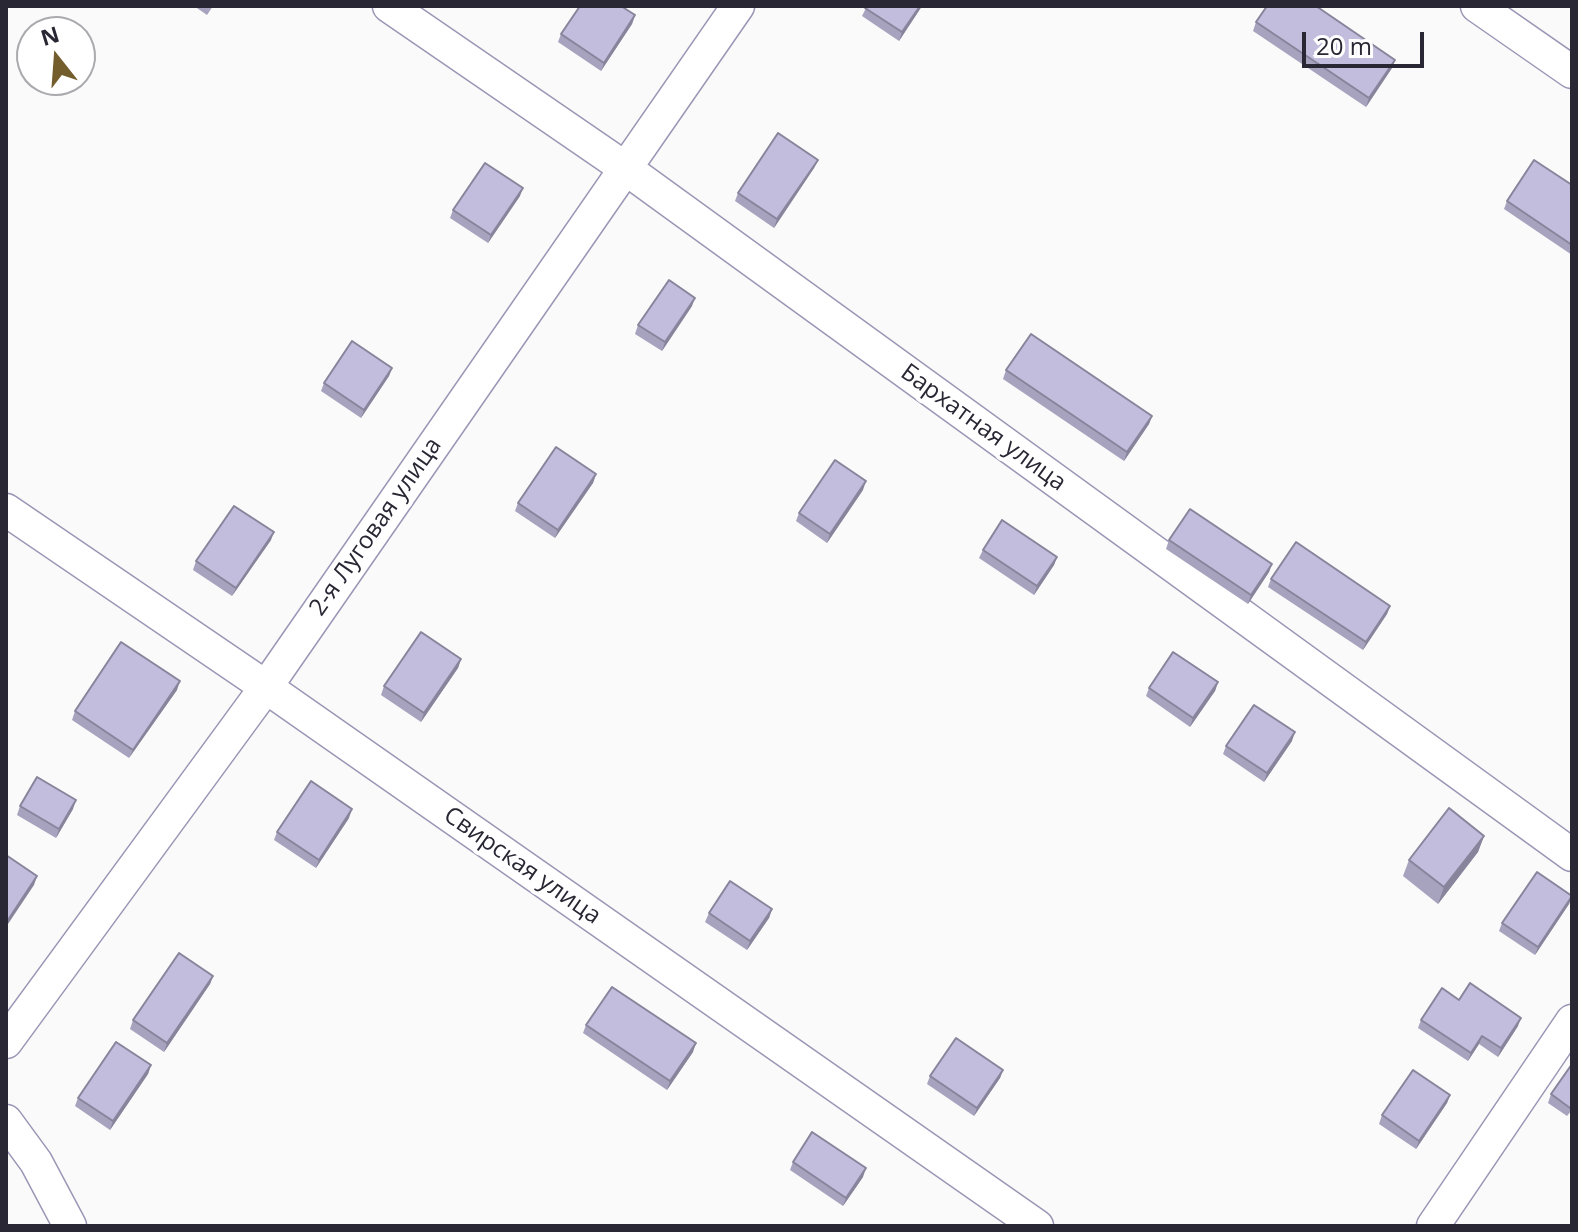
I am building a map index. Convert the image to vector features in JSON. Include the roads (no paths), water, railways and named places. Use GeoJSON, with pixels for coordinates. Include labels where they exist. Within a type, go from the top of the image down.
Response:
{"type":"FeatureCollection","features":[{"type":"Feature","properties":{"kind":"street","name":"Бархатная улица"},"geometry":{"type":"LineString","coordinates":[[389,6],[625,168],[1572,855]]}},
{"type":"Feature","properties":{"kind":"street","name":"2-я Луговая улица"},"geometry":{"type":"LineString","coordinates":[[6,1042],[266,687],[738,6]]}},
{"type":"Feature","properties":{"kind":"street"},"geometry":{"type":"LineString","coordinates":[[1477,6],[1572,72]]}},
{"type":"Feature","properties":{"kind":"street","name":"Свирская улица"},"geometry":{"type":"LineString","coordinates":[[6,510],[266,687],[1037,1226]]}},
{"type":"Feature","properties":{"kind":"street"},"geometry":{"type":"LineString","coordinates":[[1433,1226],[1572,1021]]}},
{"type":"Feature","properties":{"kind":"street"},"geometry":{"type":"LineString","coordinates":[[6,1121],[36,1162],[70,1226]]}}]}
